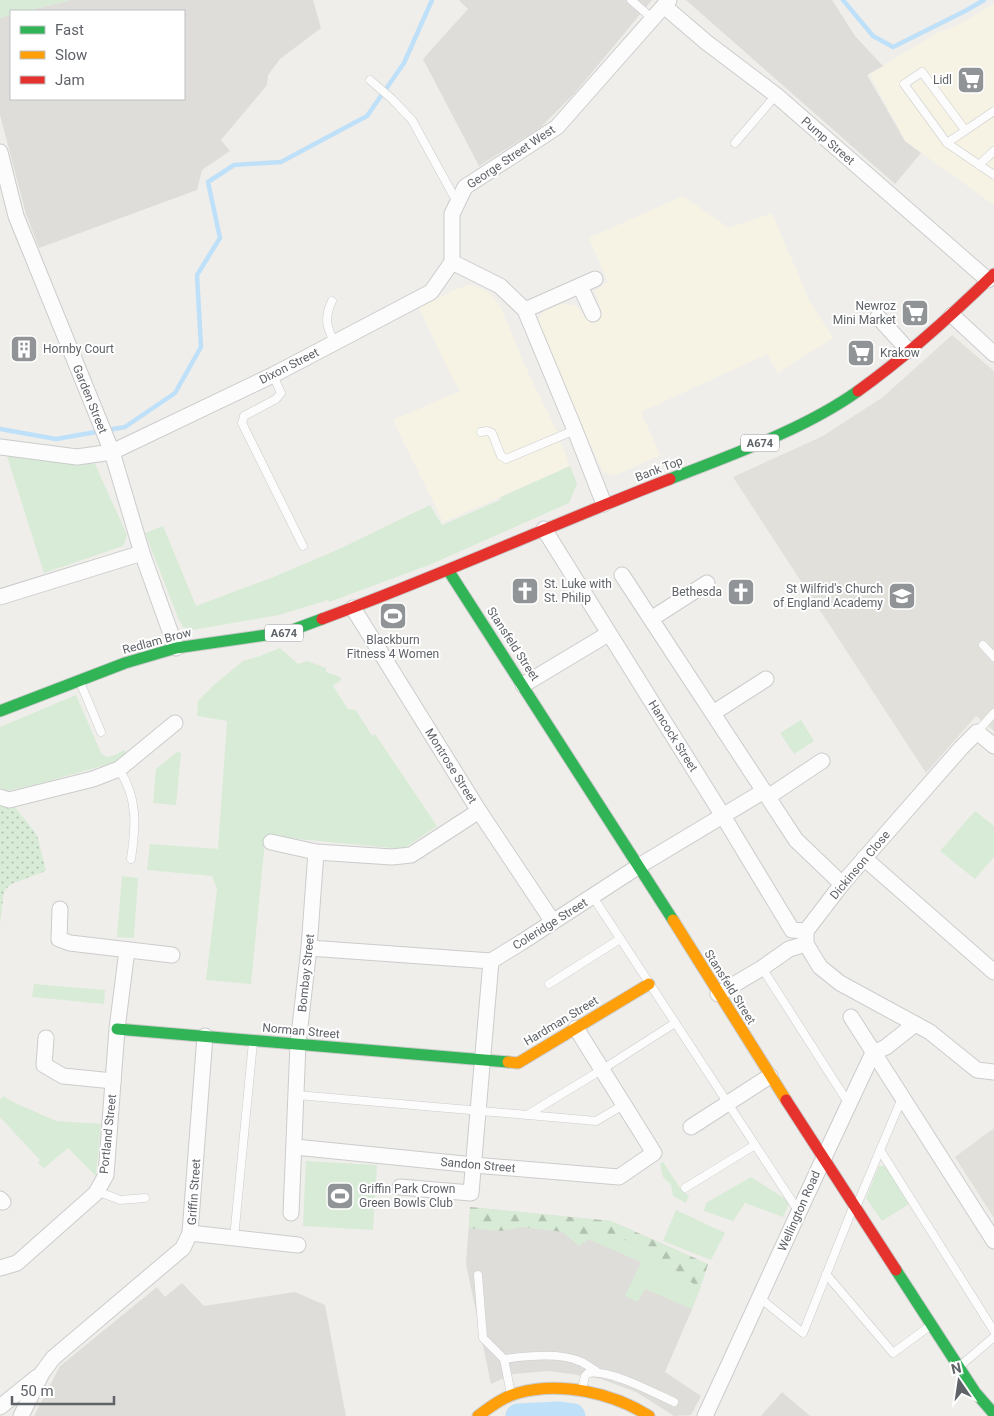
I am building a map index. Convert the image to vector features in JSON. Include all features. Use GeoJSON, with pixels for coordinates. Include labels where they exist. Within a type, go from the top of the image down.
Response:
{"type":"FeatureCollection","features":[{"type":"Feature","properties":{"kind":"street","name":"George Street West"},"geometry":{"type":"LineString","coordinates":[[452,262],[452,214],[465,187],[556,127],[667,3]]}},
{"type":"Feature","properties":{"kind":"street","name":"Pump Street"},"geometry":{"type":"LineString","coordinates":[[667,3],[706,42],[776,95],[991,277]]}},
{"type":"Feature","properties":{"kind":"street","name":"Garden Street"},"geometry":{"type":"LineString","coordinates":[[0,152],[16,216],[112,452],[142,552],[176,648]]}},
{"type":"Feature","properties":{"kind":"street"},"geometry":{"type":"LineString","coordinates":[[452,262],[500,286],[525,310],[604,504]]}},
{"type":"Feature","properties":{"kind":"street","name":"Dixon Street"},"geometry":{"type":"LineString","coordinates":[[0,447],[77,457],[112,452],[273,375],[431,292],[452,262]]}},
{"type":"Feature","properties":{"kind":"street","name":"A674"},"geometry":{"type":"LineString","coordinates":[[952,315],[991,277]]}},
{"type":"Feature","properties":{"kind":"street"},"geometry":{"type":"LineString","coordinates":[[525,310],[595,279]]}},
{"type":"Feature","properties":{"kind":"street"},"geometry":{"type":"LineString","coordinates":[[580,286],[593,314]]}},
{"type":"Feature","properties":{"kind":"street"},"geometry":{"type":"LineString","coordinates":[[952,315],[994,354]]}},
{"type":"Feature","properties":{"kind":"street","name":"Bank Top"},"geometry":{"type":"LineString","coordinates":[[354,608],[604,504],[743,450],[810,419],[851,396],[952,315]]}},
{"type":"Feature","properties":{"kind":"street"},"geometry":{"type":"LineString","coordinates":[[878,317],[909,351]]}},
{"type":"Feature","properties":{"kind":"street","name":"Hancock Street"},"geometry":{"type":"LineString","coordinates":[[544,529],[792,930],[806,937]]}},
{"type":"Feature","properties":{"kind":"street"},"geometry":{"type":"LineString","coordinates":[[0,597],[142,552]]}},
{"type":"Feature","properties":{"kind":"street","name":"Stansfeld Street"},"geometry":{"type":"LineString","coordinates":[[448,570],[639,866],[854,1208],[975,1392],[994,1414]]}},
{"type":"Feature","properties":{"kind":"street"},"geometry":{"type":"LineString","coordinates":[[622,575],[796,840],[842,884]]}},
{"type":"Feature","properties":{"kind":"street"},"geometry":{"type":"LineString","coordinates":[[651,618],[707,583]]}},
{"type":"Feature","properties":{"kind":"street","name":"Redlam Brow"},"geometry":{"type":"LineString","coordinates":[[0,711],[125,663],[176,648],[287,632],[354,608]]}},
{"type":"Feature","properties":{"kind":"street","name":"Montrose Street"},"geometry":{"type":"LineString","coordinates":[[354,608],[479,810],[553,922]]}},
{"type":"Feature","properties":{"kind":"street"},"geometry":{"type":"LineString","coordinates":[[523,685],[608,634]]}},
{"type":"Feature","properties":{"kind":"street"},"geometry":{"type":"LineString","coordinates":[[713,713],[766,678]]}},
{"type":"Feature","properties":{"kind":"street"},"geometry":{"type":"LineString","coordinates":[[0,797],[9,800],[92,779],[119,769],[174,723]]}},
{"type":"Feature","properties":{"kind":"street"},"geometry":{"type":"LineString","coordinates":[[977,732],[994,746]]}},
{"type":"Feature","properties":{"kind":"street","name":"Dickinson Close"},"geometry":{"type":"LineString","coordinates":[[806,937],[842,884],[960,748],[977,732]]}},
{"type":"Feature","properties":{"kind":"street","name":"Coleridge Street"},"geometry":{"type":"LineString","coordinates":[[491,961],[639,866],[723,816],[766,794],[822,761]]}},
{"type":"Feature","properties":{"kind":"street"},"geometry":{"type":"LineString","coordinates":[[271,842],[316,852],[392,857],[411,856],[479,810]]}},
{"type":"Feature","properties":{"kind":"street","name":"Bombay Street"},"geometry":{"type":"LineString","coordinates":[[291,1213],[298,1044],[309,948],[316,852]]}},
{"type":"Feature","properties":{"kind":"street"},"geometry":{"type":"LineString","coordinates":[[864,858],[994,972]]}},
{"type":"Feature","properties":{"kind":"street"},"geometry":{"type":"LineString","coordinates":[[60,909],[59,939],[70,943],[172,955]]}},
{"type":"Feature","properties":{"kind":"street"},"geometry":{"type":"LineString","coordinates":[[718,994],[762,968],[806,937],[820,967],[840,983],[930,1032],[977,1070],[994,1072]]}},
{"type":"Feature","properties":{"kind":"street"},"geometry":{"type":"LineString","coordinates":[[309,948],[491,961],[471,1192],[400,1188]]}},
{"type":"Feature","properties":{"kind":"street","name":"Portland Street"},"geometry":{"type":"LineString","coordinates":[[0,1268],[17,1264],[97,1191],[106,1175],[117,1029],[127,950]]}},
{"type":"Feature","properties":{"kind":"street","name":"Hardman Street"},"geometry":{"type":"LineString","coordinates":[[482,1060],[518,1064],[649,984]]}},
{"type":"Feature","properties":{"kind":"street"},"geometry":{"type":"LineString","coordinates":[[851,1017],[994,1241]]}},
{"type":"Feature","properties":{"kind":"street"},"geometry":{"type":"LineString","coordinates":[[873,1053],[886,1047],[915,1024]]}},
{"type":"Feature","properties":{"kind":"street"},"geometry":{"type":"LineString","coordinates":[[576,1028],[624,1104]]}},
{"type":"Feature","properties":{"kind":"street","name":"Norman Street"},"geometry":{"type":"LineString","coordinates":[[117,1029],[482,1060]]}},
{"type":"Feature","properties":{"kind":"street","name":"Griffin Street"},"geometry":{"type":"LineString","coordinates":[[21,1416],[42,1373],[53,1358],[183,1248],[190,1234],[205,1036]]}},
{"type":"Feature","properties":{"kind":"street"},"geometry":{"type":"LineString","coordinates":[[46,1038],[44,1065],[63,1076],[114,1081]]}},
{"type":"Feature","properties":{"kind":"street","name":"Wellington Road"},"geometry":{"type":"LineString","coordinates":[[705,1416],[823,1157],[873,1053]]}},
{"type":"Feature","properties":{"kind":"street"},"geometry":{"type":"LineString","coordinates":[[691,1127],[770,1076]]}},
{"type":"Feature","properties":{"kind":"street","name":"Sandon Street"},"geometry":{"type":"LineString","coordinates":[[295,1147],[619,1177],[654,1153],[624,1104]]}},
{"type":"Feature","properties":{"kind":"street"},"geometry":{"type":"LineString","coordinates":[[190,1234],[298,1245]]}},
{"type":"Feature","properties":{"kind":"street","name":"Griffin Street"},"geometry":{"type":"LineString","coordinates":[[0,1407],[42,1373]]}},
{"type":"Feature","properties":{"kind":"street"},"geometry":{"type":"LineString","coordinates":[[478,1416],[498,1401],[519,1392],[542,1389],[571,1389],[604,1396],[649,1416]]}},
{"type":"Feature","properties":{"kind":"lane"},"geometry":{"type":"LineString","coordinates":[[631,0],[653,19]]}},
{"type":"Feature","properties":{"kind":"lane"},"geometry":{"type":"LineString","coordinates":[[965,130],[922,72],[904,84],[947,143],[994,175]]}},
{"type":"Feature","properties":{"kind":"lane"},"geometry":{"type":"LineString","coordinates":[[370,80],[412,120],[457,202]]}},
{"type":"Feature","properties":{"kind":"lane"},"geometry":{"type":"LineString","coordinates":[[735,143],[776,95]]}},
{"type":"Feature","properties":{"kind":"lane"},"geometry":{"type":"LineString","coordinates":[[947,143],[994,111]]}},
{"type":"Feature","properties":{"kind":"lane"},"geometry":{"type":"LineString","coordinates":[[979,165],[994,151]]}},
{"type":"Feature","properties":{"kind":"lane"},"geometry":{"type":"LineString","coordinates":[[332,301],[326,320],[327,329],[335,343]]}},
{"type":"Feature","properties":{"kind":"lane"},"geometry":{"type":"LineString","coordinates":[[273,375],[280,393],[276,399],[244,416],[242,423],[303,546]]}},
{"type":"Feature","properties":{"kind":"lane"},"geometry":{"type":"LineString","coordinates":[[481,432],[487,431],[492,433],[501,456],[506,459],[575,430]]}},
{"type":"Feature","properties":{"kind":"lane"},"geometry":{"type":"LineString","coordinates":[[983,645],[994,657]]}},
{"type":"Feature","properties":{"kind":"lane"},"geometry":{"type":"LineString","coordinates":[[79,680],[101,732]]}},
{"type":"Feature","properties":{"kind":"lane"},"geometry":{"type":"LineString","coordinates":[[977,732],[994,713]]}},
{"type":"Feature","properties":{"kind":"lane"},"geometry":{"type":"LineString","coordinates":[[119,769],[133,797],[136,820],[131,859]]}},
{"type":"Feature","properties":{"kind":"lane"},"geometry":{"type":"LineString","coordinates":[[592,897],[799,1212]]}},
{"type":"Feature","properties":{"kind":"lane"},"geometry":{"type":"LineString","coordinates":[[549,984],[620,940]]}},
{"type":"Feature","properties":{"kind":"lane"},"geometry":{"type":"LineString","coordinates":[[762,968],[849,1104]]}},
{"type":"Feature","properties":{"kind":"lane"},"geometry":{"type":"LineString","coordinates":[[527,1115],[603,1070],[675,1023]]}},
{"type":"Feature","properties":{"kind":"lane"},"geometry":{"type":"LineString","coordinates":[[234,1238],[253,1040]]}},
{"type":"Feature","properties":{"kind":"lane"},"geometry":{"type":"LineString","coordinates":[[296,1095],[596,1121],[624,1104]]}},
{"type":"Feature","properties":{"kind":"lane"},"geometry":{"type":"LineString","coordinates":[[760,1298],[803,1333],[826,1274],[902,1098]]}},
{"type":"Feature","properties":{"kind":"lane"},"geometry":{"type":"LineString","coordinates":[[685,1188],[755,1145]]}},
{"type":"Feature","properties":{"kind":"lane"},"geometry":{"type":"LineString","coordinates":[[880,1150],[994,1331]]}},
{"type":"Feature","properties":{"kind":"lane"},"geometry":{"type":"LineString","coordinates":[[97,1191],[120,1200],[145,1198]]}},
{"type":"Feature","properties":{"kind":"lane"},"geometry":{"type":"LineString","coordinates":[[826,1274],[893,1353],[931,1325]]}},
{"type":"Feature","properties":{"kind":"lane"},"geometry":{"type":"LineString","coordinates":[[478,1275],[483,1338],[504,1359],[512,1396]]}},
{"type":"Feature","properties":{"kind":"lane"},"geometry":{"type":"LineString","coordinates":[[959,1368],[994,1337]]}},
{"type":"Feature","properties":{"kind":"lane"},"geometry":{"type":"LineString","coordinates":[[504,1359],[528,1356],[557,1356],[578,1360],[596,1371],[642,1387],[674,1402]]}},
{"type":"Feature","properties":{"kind":"lane"},"geometry":{"type":"LineString","coordinates":[[581,1391],[588,1372],[596,1371]]}},
{"type":"Feature","properties":{"kind":"shaded area"},"geometry":{"type":"Polygon","coordinates":[[[71,0],[313,0],[321,28],[280,59],[268,75],[267,85],[221,140],[230,151],[202,170],[197,190],[39,248],[26,214],[0,115],[0,18],[10,15],[10,100],[185,100],[185,10],[30,10],[71,0]]]}},
{"type":"Feature","properties":{"kind":"shaded area"},"geometry":{"type":"Polygon","coordinates":[[[459,0],[652,0],[574,94],[541,127],[479,166],[423,59],[468,9],[459,0]]]}},
{"type":"Feature","properties":{"kind":"shaded area"},"geometry":{"type":"Polygon","coordinates":[[[686,0],[832,0],[855,36],[883,66],[867,75],[905,141],[921,153],[895,184],[686,0]]]}},
{"type":"Feature","properties":{"kind":"shaded area"},"geometry":{"type":"Polygon","coordinates":[[[994,4],[994,205],[905,141],[870,74],[938,32],[954,27],[994,4]]]}},
{"type":"Feature","properties":{"kind":"shaded area"},"geometry":{"type":"Polygon","coordinates":[[[683,196],[729,228],[772,213],[809,300],[833,338],[778,373],[767,354],[641,412],[660,455],[616,475],[603,472],[536,324],[544,311],[561,304],[577,306],[586,319],[602,313],[595,291],[608,282],[589,238],[683,196]]]}},
{"type":"Feature","properties":{"kind":"shaded area"},"geometry":{"type":"Polygon","coordinates":[[[471,285],[483,289],[500,306],[530,377],[555,427],[570,466],[443,522],[393,420],[460,391],[419,308],[458,288],[471,285]]]}},
{"type":"Feature","properties":{"kind":"shaded area","name":"St Wilfrid's Church of England Academy"},"geometry":{"type":"Polygon","coordinates":[[[952,335],[994,371],[994,731],[976,716],[926,773],[733,477],[823,436],[883,397],[952,335]]]}},
{"type":"Feature","properties":{"kind":"shaded area"},"geometry":{"type":"Polygon","coordinates":[[[994,1128],[994,1218],[955,1157],[994,1128]]]}},
{"type":"Feature","properties":{"kind":"shaded area"},"geometry":{"type":"Polygon","coordinates":[[[470,1207],[611,1221],[708,1264],[692,1309],[665,1372],[701,1396],[691,1415],[674,1416],[636,1392],[601,1379],[571,1374],[549,1371],[513,1374],[491,1384],[466,1264],[470,1207]]]}},
{"type":"Feature","properties":{"kind":"shaded area"},"geometry":{"type":"Polygon","coordinates":[[[182,1283],[204,1306],[295,1292],[325,1305],[346,1416],[34,1416],[60,1366],[157,1287],[165,1297],[182,1283]]]}},
{"type":"Feature","properties":{"kind":"shaded area"},"geometry":{"type":"Polygon","coordinates":[[[782,1392],[810,1416],[761,1416],[782,1392]]]}},
{"type":"Feature","properties":{"kind":"green space"},"geometry":{"type":"Polygon","coordinates":[[[0,0],[71,0],[30,10],[10,10],[10,15],[0,18],[0,0]]]}},
{"type":"Feature","properties":{"kind":"green space"},"geometry":{"type":"Polygon","coordinates":[[[7,456],[64,463],[94,462],[127,535],[123,546],[44,573],[7,456]]]}},
{"type":"Feature","properties":{"kind":"green space"},"geometry":{"type":"Polygon","coordinates":[[[570,466],[577,484],[569,503],[429,565],[329,602],[328,600],[279,615],[192,630],[183,627],[179,620],[145,533],[163,526],[196,606],[271,578],[337,550],[430,505],[442,525],[500,500],[501,497],[570,466]]]}},
{"type":"Feature","properties":{"kind":"green space"},"geometry":{"type":"Polygon","coordinates":[[[280,648],[298,664],[307,661],[326,668],[326,672],[340,677],[341,680],[333,686],[348,709],[356,710],[372,736],[375,734],[437,826],[403,849],[267,836],[251,984],[206,980],[217,889],[212,876],[147,870],[150,844],[218,849],[227,721],[197,716],[198,701],[243,661],[280,648]]]}},
{"type":"Feature","properties":{"kind":"green space"},"geometry":{"type":"Polygon","coordinates":[[[76,695],[101,753],[106,757],[124,750],[127,754],[116,762],[42,783],[7,791],[0,788],[0,727],[76,695]]]}},
{"type":"Feature","properties":{"kind":"green space"},"geometry":{"type":"Polygon","coordinates":[[[801,720],[814,741],[794,754],[780,733],[801,720]]]}},
{"type":"Feature","properties":{"kind":"green space"},"geometry":{"type":"Polygon","coordinates":[[[177,752],[181,753],[176,805],[153,803],[156,769],[177,752]]]}},
{"type":"Feature","properties":{"kind":"green space"},"geometry":{"type":"Polygon","coordinates":[[[0,804],[14,806],[37,835],[46,871],[11,884],[4,891],[0,924],[0,804]]]}},
{"type":"Feature","properties":{"kind":"green space"},"geometry":{"type":"Polygon","coordinates":[[[975,811],[994,826],[994,857],[975,879],[940,851],[975,811]]]}},
{"type":"Feature","properties":{"kind":"green space"},"geometry":{"type":"Polygon","coordinates":[[[122,876],[138,878],[134,938],[117,937],[122,876]]]}},
{"type":"Feature","properties":{"kind":"green space"},"geometry":{"type":"Polygon","coordinates":[[[34,984],[105,990],[104,1004],[32,997],[34,984]]]}},
{"type":"Feature","properties":{"kind":"green space"},"geometry":{"type":"Polygon","coordinates":[[[3,1096],[56,1121],[101,1124],[96,1176],[68,1148],[44,1168],[38,1163],[40,1160],[0,1117],[0,1100],[3,1096]]]}},
{"type":"Feature","properties":{"kind":"green space","name":"Griffin Park Crown Green Bowls Club"},"geometry":{"type":"Polygon","coordinates":[[[306,1161],[377,1165],[373,1230],[303,1226],[306,1161]]]}},
{"type":"Feature","properties":{"kind":"green space"},"geometry":{"type":"Polygon","coordinates":[[[663,1162],[682,1191],[689,1196],[686,1203],[673,1196],[671,1185],[663,1177],[660,1164],[663,1162]]]}},
{"type":"Feature","properties":{"kind":"green space"},"geometry":{"type":"Polygon","coordinates":[[[879,1166],[886,1166],[909,1204],[882,1221],[866,1198],[879,1166]]]}},
{"type":"Feature","properties":{"kind":"green space"},"geometry":{"type":"Polygon","coordinates":[[[751,1177],[790,1202],[783,1217],[745,1203],[733,1221],[704,1211],[706,1203],[751,1177]]]}},
{"type":"Feature","properties":{"kind":"green space"},"geometry":{"type":"Polygon","coordinates":[[[470,1207],[611,1221],[708,1264],[700,1289],[653,1255],[614,1235],[600,1231],[579,1246],[563,1232],[523,1227],[501,1231],[469,1228],[470,1207]]]}},
{"type":"Feature","properties":{"kind":"green space"},"geometry":{"type":"Polygon","coordinates":[[[676,1210],[725,1233],[711,1260],[663,1241],[676,1210]]]}},
{"type":"Feature","properties":{"kind":"green space"},"geometry":{"type":"Polygon","coordinates":[[[600,1230],[640,1248],[665,1263],[700,1289],[692,1309],[645,1289],[638,1302],[625,1296],[641,1262],[588,1239],[600,1230]]]}},
{"type":"Feature","properties":{"kind":"waterway"},"geometry":{"type":"LineString","coordinates":[[0,429],[56,439],[125,427],[175,393],[201,347],[197,275],[220,238],[208,182],[234,165],[281,162],[367,116],[404,63],[432,0]]}},
{"type":"Feature","properties":{"kind":"waterway"},"geometry":{"type":"LineString","coordinates":[[843,0],[873,36],[893,47],[984,0]]}},
{"type":"Feature","properties":{"kind":"waterway"},"geometry":{"type":"LineString","coordinates":[[518,1416],[558,1414],[573,1416]]}},
{"type":"Feature","properties":{"kind":"traffic: fast"},"geometry":{"type":"LineString","coordinates":[[670,479],[742,451],[791,429],[837,405],[858,391]]}},
{"type":"Feature","properties":{"kind":"traffic: fast"},"geometry":{"type":"LineString","coordinates":[[448,570],[673,920]]}},
{"type":"Feature","properties":{"kind":"traffic: fast"},"geometry":{"type":"LineString","coordinates":[[0,711],[125,663],[176,648],[287,632],[322,619]]}},
{"type":"Feature","properties":{"kind":"traffic: fast"},"geometry":{"type":"LineString","coordinates":[[117,1029],[508,1062]]}},
{"type":"Feature","properties":{"kind":"traffic: fast"},"geometry":{"type":"LineString","coordinates":[[896,1270],[975,1392],[994,1414]]}},
{"type":"Feature","properties":{"kind":"traffic: slow"},"geometry":{"type":"LineString","coordinates":[[673,920],[786,1100]]}},
{"type":"Feature","properties":{"kind":"traffic: slow"},"geometry":{"type":"LineString","coordinates":[[508,1062],[518,1063],[649,984]]}},
{"type":"Feature","properties":{"kind":"traffic: slow"},"geometry":{"type":"LineString","coordinates":[[478,1416],[512,1395],[551,1388],[586,1391],[603,1395],[649,1416]]}},
{"type":"Feature","properties":{"kind":"traffic: jam"},"geometry":{"type":"LineString","coordinates":[[858,391],[928,335],[994,274]]}},
{"type":"Feature","properties":{"kind":"traffic: jam"},"geometry":{"type":"LineString","coordinates":[[322,619],[670,479]]}},
{"type":"Feature","properties":{"kind":"traffic: jam"},"geometry":{"type":"LineString","coordinates":[[786,1100],[896,1270]]}},
{"type":"Feature","properties":{"kind":"place","name":"Lidl"},"geometry":{"type":"Point","coordinates":[971,80]}},
{"type":"Feature","properties":{"kind":"place","name":"Newroz Mini Market"},"geometry":{"type":"Point","coordinates":[915,313]}},
{"type":"Feature","properties":{"kind":"place","name":"Hornby Court"},"geometry":{"type":"Point","coordinates":[24,349]}},
{"type":"Feature","properties":{"kind":"place","name":"Krakow"},"geometry":{"type":"Point","coordinates":[861,353]}},
{"type":"Feature","properties":{"kind":"place","name":"St. Luke with St. Philip"},"geometry":{"type":"Point","coordinates":[525,591]}},
{"type":"Feature","properties":{"kind":"place","name":"Bethesda"},"geometry":{"type":"Point","coordinates":[741,592]}},
{"type":"Feature","properties":{"kind":"place","name":"St Wilfrid's Church of England Academy"},"geometry":{"type":"Point","coordinates":[902,596]}},
{"type":"Feature","properties":{"kind":"place","name":"Blackburn Fitness 4 Women"},"geometry":{"type":"Point","coordinates":[393,616]}},
{"type":"Feature","properties":{"kind":"place","name":"Griffin Park Crown Green Bowls Club"},"geometry":{"type":"Point","coordinates":[340,1196]}}]}
